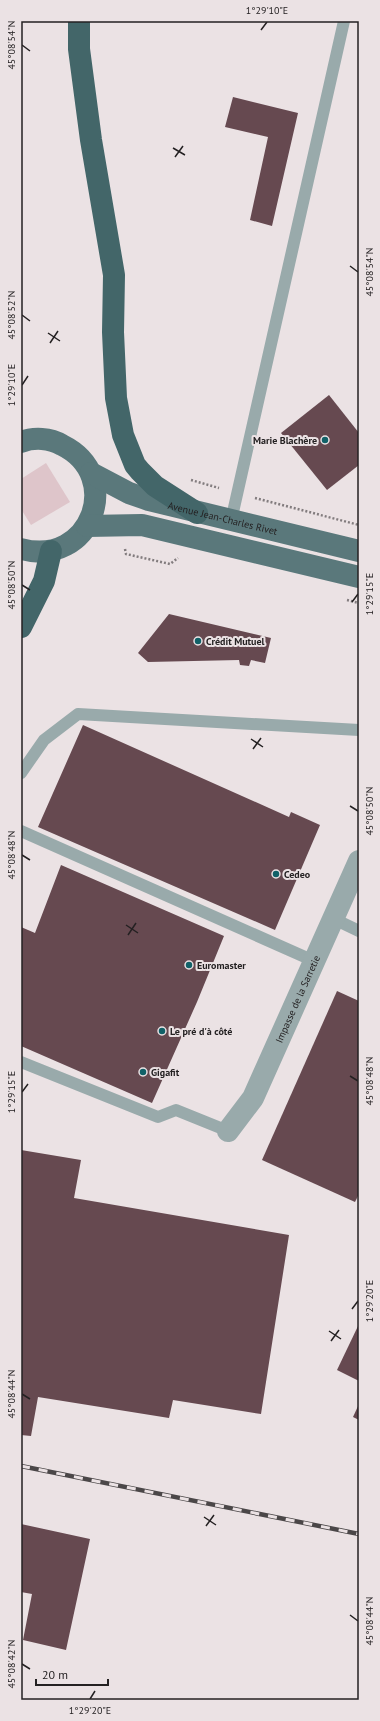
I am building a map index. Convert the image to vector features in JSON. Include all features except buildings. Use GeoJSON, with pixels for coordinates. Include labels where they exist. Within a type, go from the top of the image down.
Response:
{"type":"FeatureCollection","features":[{"type":"Feature","properties":{"kind":"highway"},"geometry":{"type":"LineString","coordinates":[[79,21],[79,49],[91,140],[114,275],[113,332],[116,398],[123,435],[135,465],[140,471],[155,486],[197,513]]}},
{"type":"Feature","properties":{"kind":"highway"},"geometry":{"type":"LineString","coordinates":[[21,627],[44,581],[51,551]]}},
{"type":"Feature","properties":{"kind":"main road"},"geometry":{"type":"LineString","coordinates":[[21,442],[41,439],[57,442],[71,449],[82,460],[91,473],[96,491],[94,509],[87,526],[77,538],[65,546],[51,551],[32,552],[21,549]]}},
{"type":"Feature","properties":{"kind":"main road","name":"Avenue Jean-Charles Rivet"},"geometry":{"type":"LineString","coordinates":[[91,473],[129,493],[149,500],[197,513],[359,551]]}},
{"type":"Feature","properties":{"kind":"main road"},"geometry":{"type":"LineString","coordinates":[[87,526],[142,525],[359,577]]}},
{"type":"Feature","properties":{"kind":"street","name":"Impasse de la Sarretie"},"geometry":{"type":"LineString","coordinates":[[228,1131],[253,1098],[314,961],[334,920],[359,861]]}},
{"type":"Feature","properties":{"kind":"lane"},"geometry":{"type":"LineString","coordinates":[[231,521],[344,21]]}},
{"type":"Feature","properties":{"kind":"lane"},"geometry":{"type":"LineString","coordinates":[[21,773],[44,740],[78,714],[359,730]]}},
{"type":"Feature","properties":{"kind":"lane"},"geometry":{"type":"LineString","coordinates":[[21,831],[314,961]]}},
{"type":"Feature","properties":{"kind":"lane"},"geometry":{"type":"LineString","coordinates":[[334,920],[359,931]]}},
{"type":"Feature","properties":{"kind":"lane"},"geometry":{"type":"LineString","coordinates":[[21,1062],[158,1117],[176,1110],[228,1131]]}},
{"type":"Feature","properties":{"kind":"shaded area"},"geometry":{"type":"Polygon","coordinates":[[[46,463],[70,502],[31,525],[21,509],[21,479],[46,463]]]}},
{"type":"Feature","properties":{"kind":"railway"},"geometry":{"type":"LineString","coordinates":[[21,1466],[359,1534]]}},
{"type":"Feature","properties":{"kind":"place","name":"Marie Blachère"},"geometry":{"type":"Point","coordinates":[325,440]}},
{"type":"Feature","properties":{"kind":"place","name":"Crédit Mutuel"},"geometry":{"type":"Point","coordinates":[198,641]}},
{"type":"Feature","properties":{"kind":"place","name":"Cedeo"},"geometry":{"type":"Point","coordinates":[276,874]}},
{"type":"Feature","properties":{"kind":"place","name":"Euromaster"},"geometry":{"type":"Point","coordinates":[189,965]}},
{"type":"Feature","properties":{"kind":"place","name":"Le pré d'à côté"},"geometry":{"type":"Point","coordinates":[162,1031]}},
{"type":"Feature","properties":{"kind":"place","name":"Gigafit"},"geometry":{"type":"Point","coordinates":[143,1072]}}]}
